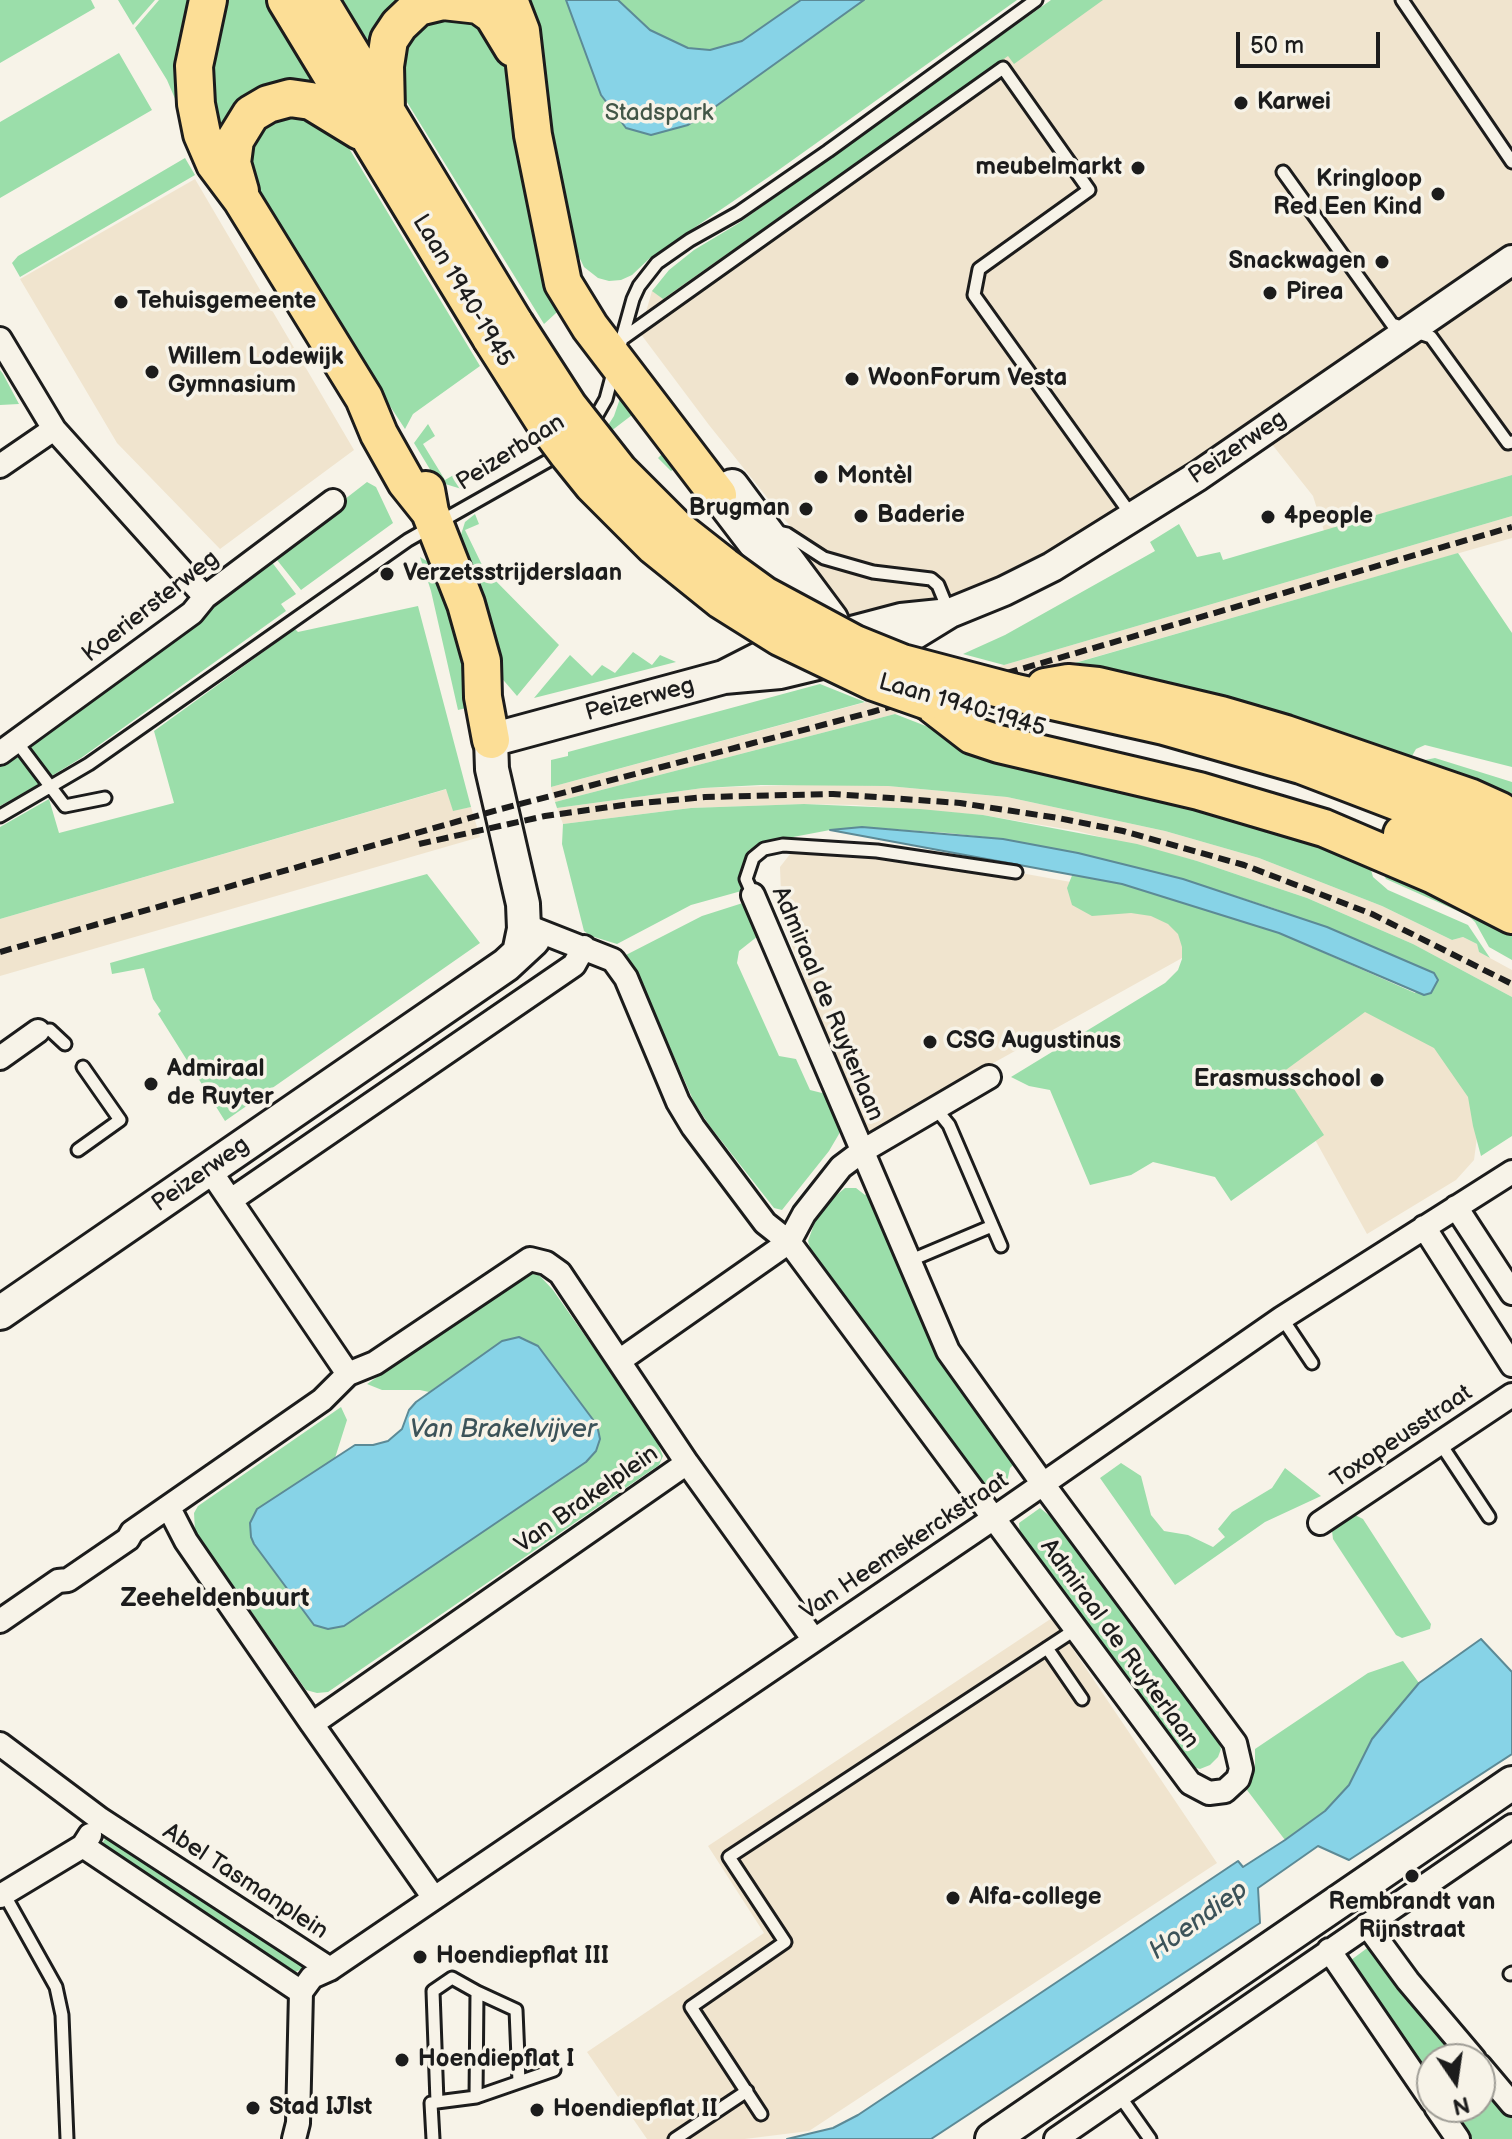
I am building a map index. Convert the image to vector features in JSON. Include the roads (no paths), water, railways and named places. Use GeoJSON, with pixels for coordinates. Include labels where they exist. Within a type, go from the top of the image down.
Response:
{"type":"FeatureCollection","features":[{"type":"Feature","properties":{"kind":"highway"},"geometry":{"type":"LineString","coordinates":[[208,0],[194,66],[197,115],[202,134],[215,164],[242,200],[364,398],[394,425],[422,473],[433,518],[466,604],[482,661],[500,691],[508,722],[500,737]]}},
{"type":"Feature","properties":{"kind":"highway","name":"Laan 1940-1945"},"geometry":{"type":"LineString","coordinates":[[286,0],[378,125],[503,331],[545,423],[584,475],[623,516],[665,556],[721,600],[780,637],[874,682],[928,701],[1119,745],[1277,788],[1408,836],[1512,885]]}},
{"type":"Feature","properties":{"kind":"highway","name":"Laan 1940-1945"},"geometry":{"type":"LineString","coordinates":[[319,0],[378,125]]}},
{"type":"Feature","properties":{"kind":"highway"},"geometry":{"type":"LineString","coordinates":[[509,0],[521,31],[524,77],[547,217],[554,240],[619,350],[725,490]]}},
{"type":"Feature","properties":{"kind":"highway"},"geometry":{"type":"LineString","coordinates":[[242,200],[232,163],[233,148],[246,120],[268,104],[290,98],[311,101],[337,115],[378,125],[389,40],[412,13],[435,2],[459,1],[487,9],[509,37],[524,77]]}},
{"type":"Feature","properties":{"kind":"highway","name":"Laan 1940-1945"},"geometry":{"type":"LineString","coordinates":[[503,331],[619,471],[677,529],[764,595],[855,644],[902,663],[1012,692],[1164,726],[1301,765],[1429,814],[1512,854]]}},
{"type":"Feature","properties":{"kind":"highway"},"geometry":{"type":"LineString","coordinates":[[1012,692],[1068,683],[1159,699],[1286,734],[1498,810]]}},
{"type":"Feature","properties":{"kind":"highway"},"geometry":{"type":"LineString","coordinates":[[928,701],[972,735],[1009,747],[1132,774],[1324,828],[1434,875],[1512,915]]}},
{"type":"Feature","properties":{"kind":"main road"},"geometry":{"type":"LineString","coordinates":[[725,490],[764,528],[827,613],[830,645]]}},
{"type":"Feature","properties":{"kind":"main road"},"geometry":{"type":"LineString","coordinates":[[725,490],[830,645]]}},
{"type":"Feature","properties":{"kind":"main road","name":"Peizerweg"},"geometry":{"type":"LineString","coordinates":[[500,737],[724,677],[771,653],[830,645]]}},
{"type":"Feature","properties":{"kind":"main road"},"geometry":{"type":"LineString","coordinates":[[500,737],[542,911],[527,936]]}},
{"type":"Feature","properties":{"kind":"main road","name":"Peizerweg"},"geometry":{"type":"LineString","coordinates":[[1,1311],[209,1169],[527,936]]}},
{"type":"Feature","properties":{"kind":"main road"},"geometry":{"type":"LineString","coordinates":[[992,2139],[1512,1783]]}},
{"type":"Feature","properties":{"kind":"main road"},"geometry":{"type":"LineString","coordinates":[[1013,2139],[1312,1938],[1512,1798]]}},
{"type":"Feature","properties":{"kind":"street","name":"Peizerweg"},"geometry":{"type":"LineString","coordinates":[[830,645],[906,640],[950,613],[1052,567],[1134,517],[1512,260]]}},
{"type":"Feature","properties":{"kind":"street"},"geometry":{"type":"LineString","coordinates":[[0,339],[54,429],[205,597]]}},
{"type":"Feature","properties":{"kind":"street"},"geometry":{"type":"LineString","coordinates":[[0,466],[54,429]]}},
{"type":"Feature","properties":{"kind":"street","name":"Koeriersterweg"},"geometry":{"type":"LineString","coordinates":[[8,747],[192,613],[205,597],[333,501]]}},
{"type":"Feature","properties":{"kind":"street","name":"Admiraal de Ruyterlaan"},"geometry":{"type":"LineString","coordinates":[[527,936],[584,947],[613,960],[618,966],[678,1102],[693,1127],[765,1223],[789,1242],[1190,1783],[1209,1793],[1231,1787],[1241,1769],[1235,1743],[948,1351],[753,895]]}},
{"type":"Feature","properties":{"kind":"street","name":"Peizerweg"},"geometry":{"type":"LineString","coordinates":[[231,1200],[574,965],[584,947]]}},
{"type":"Feature","properties":{"kind":"street"},"geometry":{"type":"LineString","coordinates":[[0,1058],[38,1031]]}},
{"type":"Feature","properties":{"kind":"street","name":"Admiraal de Ruyterlaan"},"geometry":{"type":"LineString","coordinates":[[861,1152],[989,1077]]}},
{"type":"Feature","properties":{"kind":"street"},"geometry":{"type":"LineString","coordinates":[[619,1361],[789,1242],[804,1214],[841,1167],[861,1152]]}},
{"type":"Feature","properties":{"kind":"street"},"geometry":{"type":"LineString","coordinates":[[209,1169],[348,1374]]}},
{"type":"Feature","properties":{"kind":"street","name":"Van Heemskerckstraat"},"geometry":{"type":"LineString","coordinates":[[330,1969],[994,1518],[1282,1318],[1512,1172]]}},
{"type":"Feature","properties":{"kind":"street"},"geometry":{"type":"LineString","coordinates":[[1456,1207],[1512,1293]]}},
{"type":"Feature","properties":{"kind":"street"},"geometry":{"type":"LineString","coordinates":[[1424,1227],[1512,1365]]}},
{"type":"Feature","properties":{"kind":"street","name":"Van Brakelplein"},"geometry":{"type":"LineString","coordinates":[[0,1621],[128,1539],[132,1532],[322,1400],[348,1374],[375,1363],[530,1259],[546,1263],[560,1273],[687,1463],[312,1724]]}},
{"type":"Feature","properties":{"kind":"street","name":"Toxopeusstraat"},"geometry":{"type":"LineString","coordinates":[[1320,1523],[1512,1395]]}},
{"type":"Feature","properties":{"kind":"street"},"geometry":{"type":"LineString","coordinates":[[687,1463],[814,1640]]}},
{"type":"Feature","properties":{"kind":"street"},"geometry":{"type":"LineString","coordinates":[[169,1508],[186,1541],[434,1898]]}},
{"type":"Feature","properties":{"kind":"street","name":"Abel Tasmanplein"},"geometry":{"type":"LineString","coordinates":[[0,1744],[100,1819],[330,1969]]}},
{"type":"Feature","properties":{"kind":"street"},"geometry":{"type":"LineString","coordinates":[[2,1895],[83,1846],[100,1819]]}},
{"type":"Feature","properties":{"kind":"street"},"geometry":{"type":"LineString","coordinates":[[1056,2139],[1512,1826]]}},
{"type":"Feature","properties":{"kind":"street"},"geometry":{"type":"LineString","coordinates":[[83,1846],[301,1992],[298,2123],[294,2139]]}},
{"type":"Feature","properties":{"kind":"street"},"geometry":{"type":"LineString","coordinates":[[1367,1925],[1408,1981],[1460,2043]]}},
{"type":"Feature","properties":{"kind":"street"},"geometry":{"type":"LineString","coordinates":[[1329,1950],[1416,2078]]}},
{"type":"Feature","properties":{"kind":"street","name":"Abel Tasmanplein"},"geometry":{"type":"LineString","coordinates":[[301,1992],[312,1977],[330,1969]]}},
{"type":"Feature","properties":{"kind":"street"},"geometry":{"type":"LineString","coordinates":[[1496,2085],[1512,2104]]}},
{"type":"Feature","properties":{"kind":"lane","name":"Peizerbaan"},"geometry":{"type":"LineString","coordinates":[[0,816],[89,764],[433,518],[578,440],[598,415],[606,399],[639,286],[657,263],[738,213],[828,151],[1036,0]]}},
{"type":"Feature","properties":{"kind":"lane"},"geometry":{"type":"LineString","coordinates":[[1402,0],[1512,162]]}},
{"type":"Feature","properties":{"kind":"lane"},"geometry":{"type":"LineString","coordinates":[[619,350],[1003,68],[1089,190],[979,269],[974,295],[1134,517]]}},
{"type":"Feature","properties":{"kind":"lane"},"geometry":{"type":"LineString","coordinates":[[1283,172],[1392,324],[1431,337],[1508,443],[1512,442]]}},
{"type":"Feature","properties":{"kind":"lane"},"geometry":{"type":"LineString","coordinates":[[764,528],[787,534],[824,558],[873,572],[931,579],[938,585],[950,613]]}},
{"type":"Feature","properties":{"kind":"lane"},"geometry":{"type":"LineString","coordinates":[[8,747],[51,787],[65,806],[105,798]]}},
{"type":"Feature","properties":{"kind":"lane","name":"Admiraal de Ruyterlaan"},"geometry":{"type":"LineString","coordinates":[[753,895],[746,879],[753,858],[764,849],[783,845],[877,851],[1016,872]]}},
{"type":"Feature","properties":{"kind":"lane"},"geometry":{"type":"LineString","coordinates":[[38,1031],[50,1030],[65,1044]]}},
{"type":"Feature","properties":{"kind":"lane"},"geometry":{"type":"LineString","coordinates":[[78,1150],[120,1120],[83,1067]]}},
{"type":"Feature","properties":{"kind":"lane"},"geometry":{"type":"LineString","coordinates":[[936,1109],[949,1125],[1001,1246]]}},
{"type":"Feature","properties":{"kind":"lane"},"geometry":{"type":"LineString","coordinates":[[909,1261],[992,1226]]}},
{"type":"Feature","properties":{"kind":"lane"},"geometry":{"type":"LineString","coordinates":[[1282,1318],[1312,1363]]}},
{"type":"Feature","properties":{"kind":"lane"},"geometry":{"type":"LineString","coordinates":[[1440,1443],[1489,1517]]}},
{"type":"Feature","properties":{"kind":"lane"},"geometry":{"type":"LineString","coordinates":[[761,2114],[691,2007],[785,1942],[729,1857],[1076,1629]]}},
{"type":"Feature","properties":{"kind":"lane"},"geometry":{"type":"LineString","coordinates":[[1047,1648],[1082,1699]]}},
{"type":"Feature","properties":{"kind":"lane"},"geometry":{"type":"LineString","coordinates":[[2,1895],[56,1987],[62,2015],[67,2139]]}},
{"type":"Feature","properties":{"kind":"lane"},"geometry":{"type":"LineString","coordinates":[[437,2102],[433,1991],[452,1978],[516,2010],[519,2082]]}},
{"type":"Feature","properties":{"kind":"lane"},"geometry":{"type":"LineString","coordinates":[[476,2097],[477,1992]]}},
{"type":"Feature","properties":{"kind":"lane"},"geometry":{"type":"LineString","coordinates":[[433,2139],[431,2103],[476,2097],[554,2070]]}},
{"type":"Feature","properties":{"kind":"lane"},"geometry":{"type":"LineString","coordinates":[[675,2139],[747,2091]]}},
{"type":"Feature","properties":{"kind":"lane"},"geometry":{"type":"LineString","coordinates":[[1119,2095],[1150,2139]]}},
{"type":"Feature","properties":{"kind":"water"},"geometry":{"type":"Polygon","coordinates":[[[566,0],[618,0],[650,30],[688,48],[710,50],[742,41],[801,0],[864,0],[688,125],[651,135],[626,128],[601,95],[566,0]]]}},
{"type":"Feature","properties":{"kind":"water"},"geometry":{"type":"Polygon","coordinates":[[[862,827],[1003,839],[1078,853],[1183,879],[1327,927],[1434,973],[1438,980],[1431,993],[1424,995],[1279,933],[1122,884],[830,830],[862,827]]]}},
{"type":"Feature","properties":{"kind":"water","name":"Van Brakelvijver"},"geometry":{"type":"Polygon","coordinates":[[[519,1337],[538,1346],[597,1425],[600,1439],[596,1451],[586,1462],[344,1626],[328,1629],[314,1625],[254,1544],[250,1523],[257,1509],[355,1445],[388,1441],[402,1429],[409,1410],[416,1402],[502,1341],[519,1337]]]}},
{"type":"Feature","properties":{"kind":"water","name":"Hoendiep"},"geometry":{"type":"Polygon","coordinates":[[[1481,1639],[1512,1672],[1512,1754],[1349,1860],[1318,1846],[1258,1888],[1260,1923],[931,2139],[787,2139],[833,2128],[858,2115],[1238,1861],[1243,1867],[1285,1840],[1325,1811],[1349,1785],[1372,1739],[1419,1683],[1481,1639]]]}},
{"type":"Feature","properties":{"kind":"railway"},"geometry":{"type":"LineString","coordinates":[[0,952],[501,809],[872,712],[1512,527]]}},
{"type":"Feature","properties":{"kind":"railway"},"geometry":{"type":"LineString","coordinates":[[419,844],[545,816],[705,797],[833,794],[960,803],[1123,831],[1244,865],[1372,914],[1512,984]]}},
{"type":"Feature","properties":{"kind":"place","name":"Karwei"},"geometry":{"type":"Point","coordinates":[1241,103]}},
{"type":"Feature","properties":{"kind":"place","name":"meubelmarkt"},"geometry":{"type":"Point","coordinates":[1138,168]}},
{"type":"Feature","properties":{"kind":"place","name":"Kringloop Red Een Kind"},"geometry":{"type":"Point","coordinates":[1438,194]}},
{"type":"Feature","properties":{"kind":"place","name":"Snackwagen"},"geometry":{"type":"Point","coordinates":[1382,262]}},
{"type":"Feature","properties":{"kind":"place","name":"Pirea"},"geometry":{"type":"Point","coordinates":[1270,293]}},
{"type":"Feature","properties":{"kind":"place","name":"Tehuisgemeente"},"geometry":{"type":"Point","coordinates":[121,302]}},
{"type":"Feature","properties":{"kind":"place","name":"Willem Lodewijk Gymnasium"},"geometry":{"type":"Point","coordinates":[152,372]}},
{"type":"Feature","properties":{"kind":"place","name":"WoonForum Vesta"},"geometry":{"type":"Point","coordinates":[852,379]}},
{"type":"Feature","properties":{"kind":"place","name":"Montèl"},"geometry":{"type":"Point","coordinates":[821,477]}},
{"type":"Feature","properties":{"kind":"place","name":"Brugman"},"geometry":{"type":"Point","coordinates":[806,509]}},
{"type":"Feature","properties":{"kind":"place","name":"Baderie"},"geometry":{"type":"Point","coordinates":[861,516]}},
{"type":"Feature","properties":{"kind":"place","name":"4people"},"geometry":{"type":"Point","coordinates":[1268,517]}},
{"type":"Feature","properties":{"kind":"place","name":"Verzetsstrijderslaan"},"geometry":{"type":"Point","coordinates":[387,574]}},
{"type":"Feature","properties":{"kind":"place","name":"CSG Augustinus"},"geometry":{"type":"Point","coordinates":[930,1042]}},
{"type":"Feature","properties":{"kind":"place","name":"Erasmusschool"},"geometry":{"type":"Point","coordinates":[1377,1080]}},
{"type":"Feature","properties":{"kind":"place","name":"Admiraal de Ruyter"},"geometry":{"type":"Point","coordinates":[151,1084]}},
{"type":"Feature","properties":{"kind":"place","name":"Rembrandt van Rijnstraat"},"geometry":{"type":"Point","coordinates":[1412,1876]}},
{"type":"Feature","properties":{"kind":"place","name":"Alfa-college"},"geometry":{"type":"Point","coordinates":[953,1898]}},
{"type":"Feature","properties":{"kind":"place","name":"Hoendiepflat III"},"geometry":{"type":"Point","coordinates":[420,1957]}},
{"type":"Feature","properties":{"kind":"place","name":"Hoendiepflat I"},"geometry":{"type":"Point","coordinates":[402,2060]}},
{"type":"Feature","properties":{"kind":"place","name":"Stad IJlst"},"geometry":{"type":"Point","coordinates":[253,2108]}},
{"type":"Feature","properties":{"kind":"place","name":"Hoendiepflat II"},"geometry":{"type":"Point","coordinates":[537,2110]}},
{"type":"Feature","properties":{"kind":"district","name":"Zeeheldenbuurt"},"geometry":{"type":"Point","coordinates":[215,1599]}},
{"type":"Feature","properties":{"kind":"park label","name":"Stadspark"},"geometry":{"type":"Point","coordinates":[659,114]}}]}
